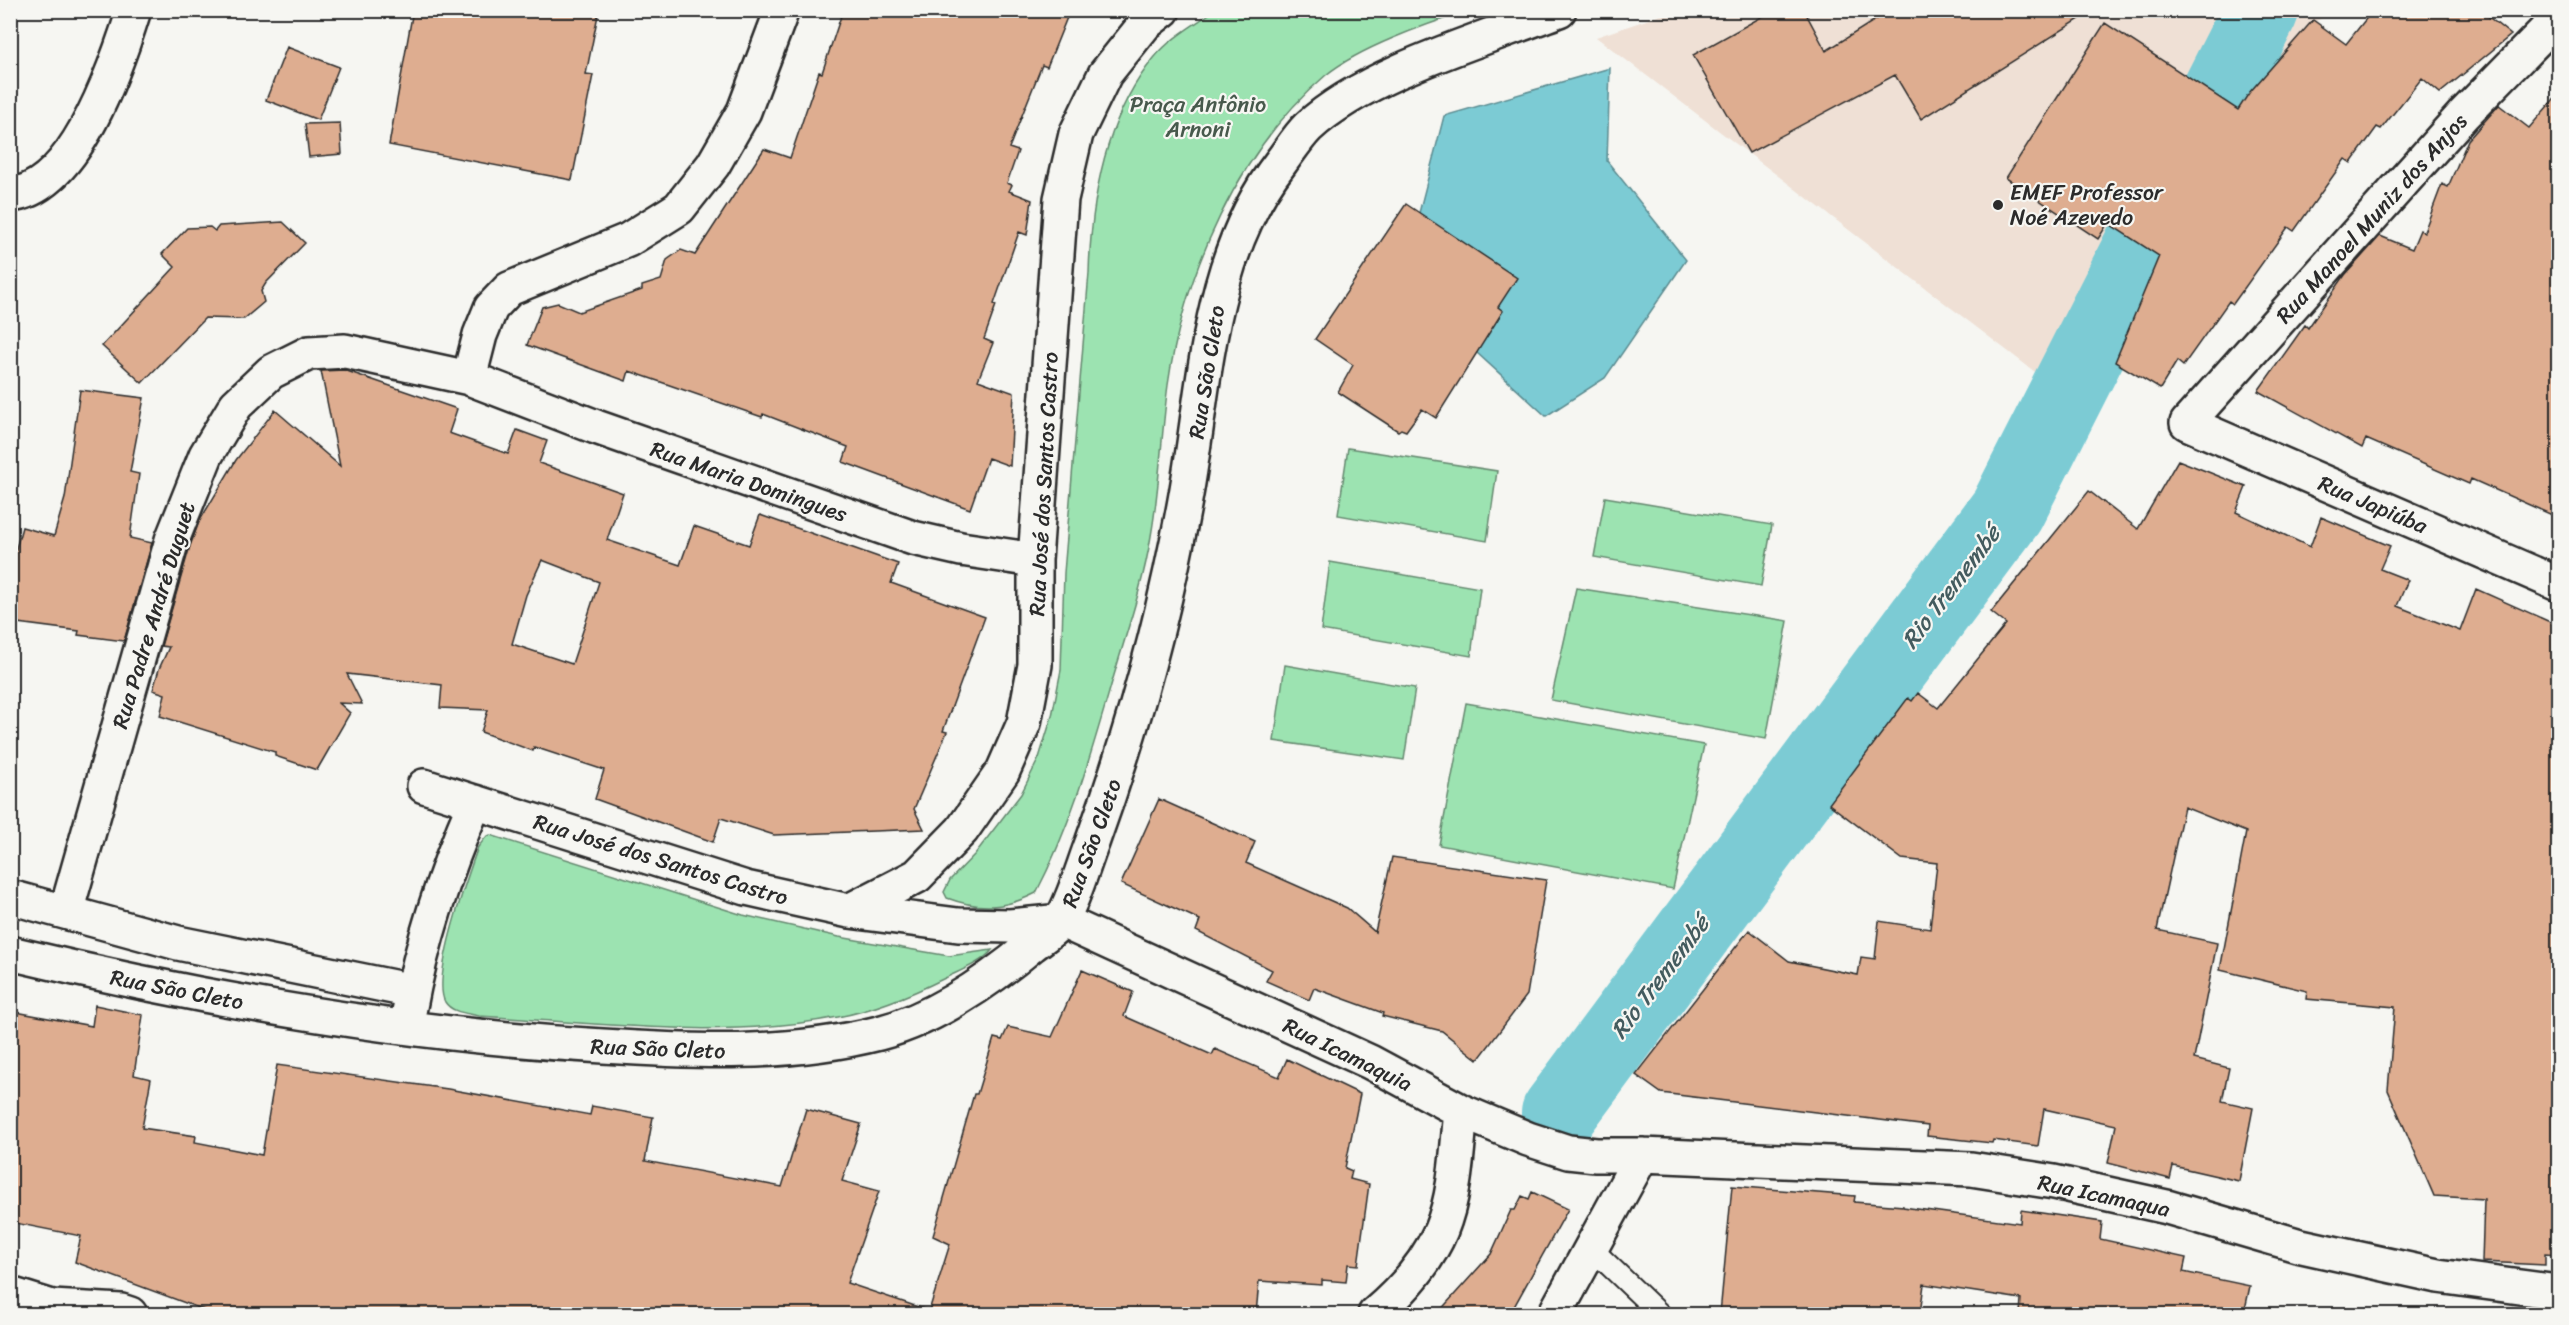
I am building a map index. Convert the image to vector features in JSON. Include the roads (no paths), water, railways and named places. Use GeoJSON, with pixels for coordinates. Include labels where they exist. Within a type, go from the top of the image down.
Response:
{"type":"FeatureCollection","features":[{"type":"Feature","properties":{"kind":"street"},"geometry":{"type":"LineString","coordinates":[[10,195],[23,194],[55,173],[81,137],[117,62],[134,10]]}},
{"type":"Feature","properties":{"kind":"street"},"geometry":{"type":"LineString","coordinates":[[470,378],[480,335],[490,308],[509,289],[628,240],[679,208],[713,165],[744,111],[782,10]]}},
{"type":"Feature","properties":{"kind":"street","name":"Rua José dos Santos Castro"},"geometry":{"type":"LineString","coordinates":[[849,911],[918,876],[962,830],[1003,771],[1024,723],[1035,665],[1035,560],[1061,199],[1076,134],[1106,74],[1146,24],[1162,10]]}},
{"type":"Feature","properties":{"kind":"street","name":"Rua São Cleto"},"geometry":{"type":"LineString","coordinates":[[10,953],[262,1006],[407,1028],[521,1042],[676,1051],[750,1051],[827,1043],[884,1032],[945,1006],[994,978],[1062,921],[1125,752],[1170,580],[1218,295],[1240,231],[1269,177],[1306,129],[1346,98],[1412,66],[1559,10]]}},
{"type":"Feature","properties":{"kind":"street","name":"Rua Manoel Muniz dos Anjos"},"geometry":{"type":"LineString","coordinates":[[2187,423],[2463,115],[2559,18]]}},
{"type":"Feature","properties":{"kind":"street","name":"Rua Padre André Duguet"},"geometry":{"type":"LineString","coordinates":[[66,912],[172,540],[206,455],[236,405],[271,372],[309,353],[345,351],[470,378]]}},
{"type":"Feature","properties":{"kind":"street","name":"Rua Maria Domingues"},"geometry":{"type":"LineString","coordinates":[[470,378],[596,427],[913,538],[961,549],[1035,560]]}},
{"type":"Feature","properties":{"kind":"street","name":"Rua Japiúba"},"geometry":{"type":"LineString","coordinates":[[2187,423],[2559,584]]}},
{"type":"Feature","properties":{"kind":"street","name":"Rua José dos Santos Castro"},"geometry":{"type":"LineString","coordinates":[[424,786],[746,888],[849,911],[958,925],[1010,926],[1062,921]]}},
{"type":"Feature","properties":{"kind":"street"},"geometry":{"type":"LineString","coordinates":[[407,1028],[423,948],[454,851],[476,802]]}},
{"type":"Feature","properties":{"kind":"street","name":"Rua São Cleto"},"geometry":{"type":"LineString","coordinates":[[10,897],[178,943],[413,991]]}},
{"type":"Feature","properties":{"kind":"street","name":"Rua Icamaquia"},"geometry":{"type":"LineString","coordinates":[[1062,921],[1370,1062],[1461,1111],[1528,1139],[1568,1152],[1596,1155],[1642,1155]]}},
{"type":"Feature","properties":{"kind":"street"},"geometry":{"type":"LineString","coordinates":[[1375,1314],[1393,1299],[1420,1265],[1441,1230],[1453,1182],[1461,1111]]}},
{"type":"Feature","properties":{"kind":"street"},"geometry":{"type":"LineString","coordinates":[[1554,1314],[1642,1155]]}},
{"type":"Feature","properties":{"kind":"street","name":"Rua Icamaqua"},"geometry":{"type":"LineString","coordinates":[[1642,1155],[1971,1169],[2054,1182],[2167,1207],[2297,1245],[2428,1274],[2559,1292]]}},
{"type":"Feature","properties":{"kind":"street"},"geometry":{"type":"LineString","coordinates":[[10,1294],[49,1311],[121,1311],[130,1314]]}},
{"type":"Feature","properties":{"kind":"lane"},"geometry":{"type":"LineString","coordinates":[[1592,1249],[1660,1314]]}},
{"type":"Feature","properties":{"kind":"water"},"geometry":{"type":"Polygon","coordinates":[[[1610,68],[1607,161],[1686,260],[1605,378],[1546,416],[1464,341],[1411,244],[1444,116],[1610,68]]]}},
{"type":"Feature","properties":{"kind":"waterway","name":"Rio Tremembé"},"geometry":{"type":"LineString","coordinates":[[1559,1113],[2007,511],[2261,10]]}},
{"type":"Feature","properties":{"kind":"place","name":"EMEF Professor Noé Azevedo"},"geometry":{"type":"Point","coordinates":[1998,205]}},
{"type":"Feature","properties":{"kind":"park label","name":"Praça Antônio Arnoni"},"geometry":{"type":"Point","coordinates":[1198,116]}}]}
